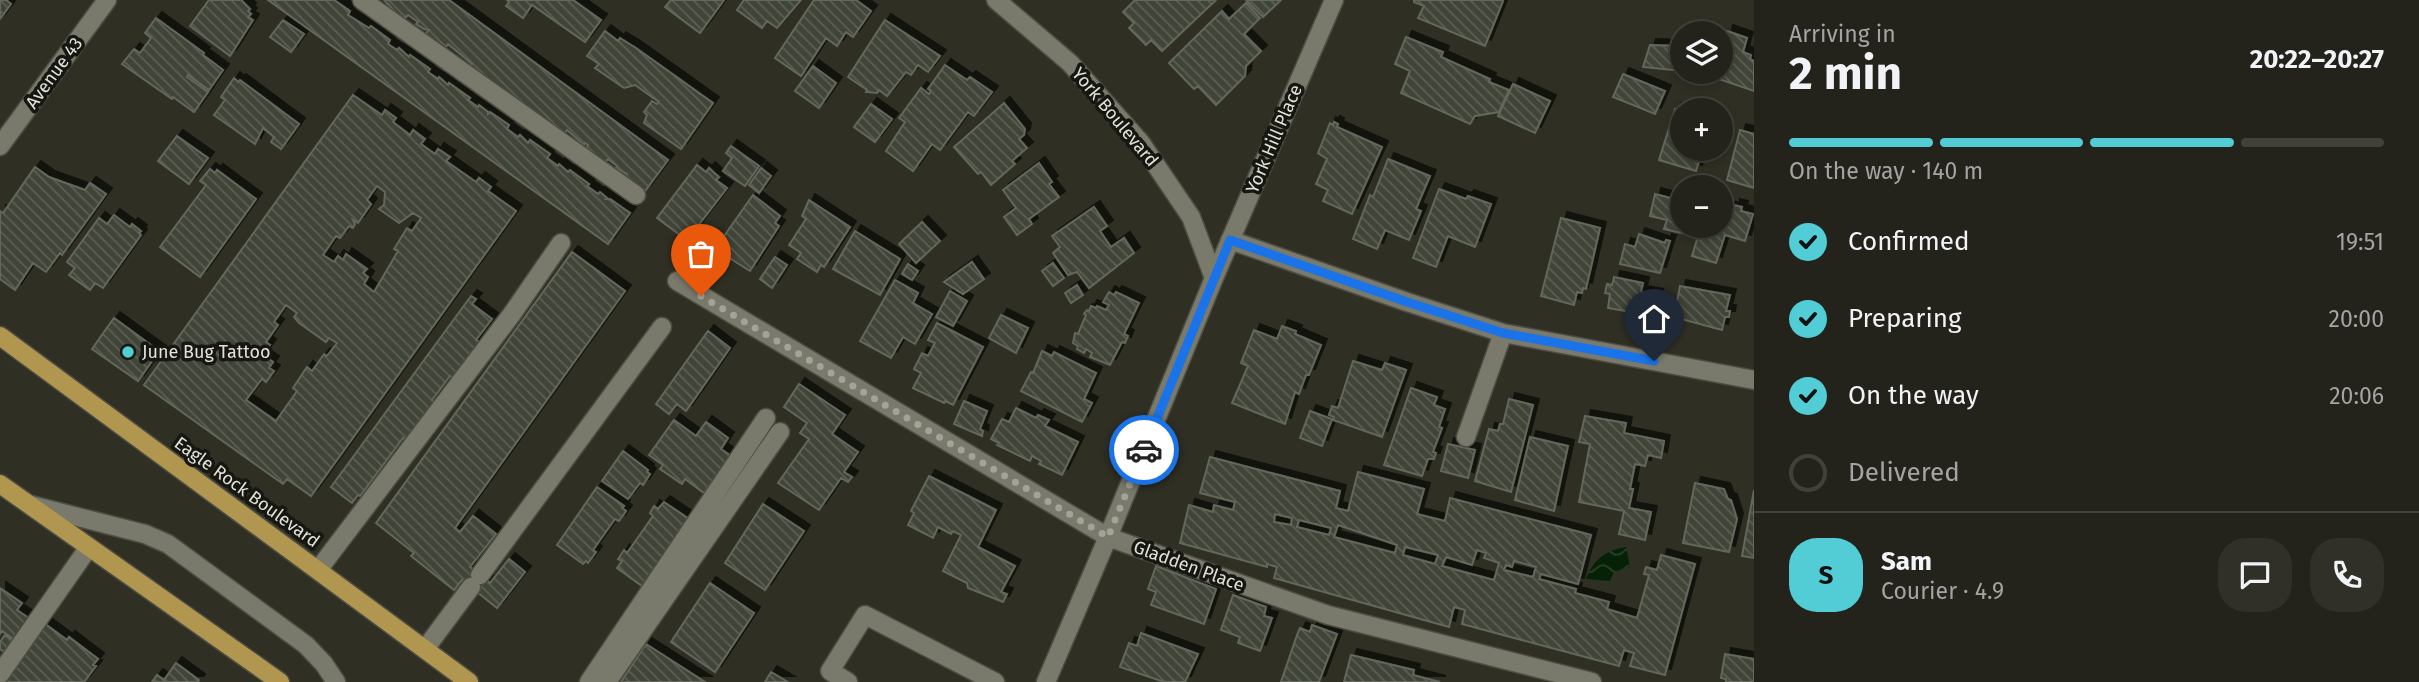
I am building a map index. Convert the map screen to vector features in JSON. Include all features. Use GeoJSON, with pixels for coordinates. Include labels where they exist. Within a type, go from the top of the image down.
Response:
{"type":"FeatureCollection","features":[{"type":"Feature","properties":{"kind":"main road","name":"Eagle Rock Boulevard"},"geometry":{"type":"LineString","coordinates":[[0,336],[469,682]]}},
{"type":"Feature","properties":{"kind":"main road"},"geometry":{"type":"LineString","coordinates":[[3,491],[28,504],[89,547],[267,678]]}},
{"type":"Feature","properties":{"kind":"street","name":"Avenue 43"},"geometry":{"type":"LineString","coordinates":[[0,146],[107,0]]}},
{"type":"Feature","properties":{"kind":"street"},"geometry":{"type":"LineString","coordinates":[[362,0],[636,195]]}},
{"type":"Feature","properties":{"kind":"street","name":"York Boulevard"},"geometry":{"type":"LineString","coordinates":[[996,0],[1070,63],[1140,143],[1191,217],[1214,278]]}},
{"type":"Feature","properties":{"kind":"street","name":"York Hill Place"},"geometry":{"type":"LineString","coordinates":[[1214,278],[1334,0]]}},
{"type":"Feature","properties":{"kind":"street"},"geometry":{"type":"LineString","coordinates":[[1230,240],[1503,333],[1754,380]]}},
{"type":"Feature","properties":{"kind":"street"},"geometry":{"type":"LineString","coordinates":[[318,570],[512,314],[561,243]]}},
{"type":"Feature","properties":{"kind":"street"},"geometry":{"type":"LineString","coordinates":[[1046,682],[1214,278]]}},
{"type":"Feature","properties":{"kind":"street","name":"Gladden Place"},"geometry":{"type":"LineString","coordinates":[[677,281],[1108,537],[1328,615],[1592,682]]}},
{"type":"Feature","properties":{"kind":"street"},"geometry":{"type":"LineString","coordinates":[[425,649],[662,327]]}},
{"type":"Feature","properties":{"kind":"street"},"geometry":{"type":"LineString","coordinates":[[1466,437],[1503,333]]}},
{"type":"Feature","properties":{"kind":"street"},"geometry":{"type":"LineString","coordinates":[[589,682],[766,418]]}},
{"type":"Feature","properties":{"kind":"street"},"geometry":{"type":"LineString","coordinates":[[607,682],[780,432]]}},
{"type":"Feature","properties":{"kind":"street"},"geometry":{"type":"LineString","coordinates":[[28,504],[145,534],[168,544],[306,645],[336,682]]}},
{"type":"Feature","properties":{"kind":"street"},"geometry":{"type":"LineString","coordinates":[[0,674],[89,547]]}},
{"type":"Feature","properties":{"kind":"street"},"geometry":{"type":"LineString","coordinates":[[848,682],[830,671],[865,615],[995,682]]}},
{"type":"Feature","properties":{"kind":"water"},"geometry":{"type":"Polygon","coordinates":[[[1626,547],[1630,567],[1614,572],[1610,581],[1586,579],[1592,566],[1601,557],[1626,547]]]}},
{"type":"Feature","properties":{"kind":"building"},"geometry":{"type":"Polygon","coordinates":[[[0,0],[11,4],[0,19],[0,0]]]}},
{"type":"Feature","properties":{"kind":"building"},"geometry":{"type":"Polygon","coordinates":[[[209,0],[241,0],[250,9],[248,11],[251,14],[248,17],[253,20],[230,56],[190,26],[209,0]]]}},
{"type":"Feature","properties":{"kind":"building"},"geometry":{"type":"Polygon","coordinates":[[[268,0],[334,0],[350,11],[348,15],[369,28],[371,26],[390,40],[388,44],[397,50],[399,48],[409,57],[410,55],[430,69],[428,72],[448,85],[449,83],[488,114],[490,112],[509,125],[507,129],[518,137],[520,135],[528,143],[530,140],[550,154],[547,158],[558,166],[559,164],[568,172],[570,170],[598,194],[600,192],[606,199],[630,213],[608,244],[268,0]]]}},
{"type":"Feature","properties":{"kind":"building"},"geometry":{"type":"Polygon","coordinates":[[[384,0],[449,0],[668,160],[645,191],[625,177],[627,174],[616,168],[608,159],[605,162],[599,160],[586,148],[588,145],[584,145],[567,130],[565,133],[560,130],[559,132],[470,67],[472,64],[448,44],[445,48],[431,39],[426,33],[429,30],[416,24],[418,22],[408,15],[405,18],[399,16],[384,0]]]}},
{"type":"Feature","properties":{"kind":"building"},"geometry":{"type":"Polygon","coordinates":[[[507,0],[573,0],[601,20],[585,42],[532,5],[523,18],[506,6],[509,2],[507,0]]]}},
{"type":"Feature","properties":{"kind":"building"},"geometry":{"type":"Polygon","coordinates":[[[671,0],[724,0],[700,33],[665,7],[671,0]]]}},
{"type":"Feature","properties":{"kind":"building"},"geometry":{"type":"Polygon","coordinates":[[[744,0],[801,0],[777,28],[767,21],[762,28],[737,10],[744,0]]]}},
{"type":"Feature","properties":{"kind":"building"},"geometry":{"type":"Polygon","coordinates":[[[814,0],[856,0],[871,11],[853,37],[846,32],[837,46],[826,38],[801,76],[775,58],[814,0]]]}},
{"type":"Feature","properties":{"kind":"building"},"geometry":{"type":"Polygon","coordinates":[[[1135,0],[1216,0],[1162,51],[1151,40],[1146,45],[1129,28],[1134,23],[1123,12],[1135,0]]]}},
{"type":"Feature","properties":{"kind":"building"},"geometry":{"type":"Polygon","coordinates":[[[1246,0],[1281,0],[1263,17],[1246,0]]]}},
{"type":"Feature","properties":{"kind":"building"},"geometry":{"type":"Polygon","coordinates":[[[1414,0],[1503,1],[1485,46],[1418,18],[1424,6],[1414,0]]]}},
{"type":"Feature","properties":{"kind":"building"},"geometry":{"type":"Polygon","coordinates":[[[1246,3],[1260,18],[1244,34],[1261,51],[1246,66],[1245,76],[1216,105],[1198,86],[1194,89],[1169,63],[1222,11],[1229,19],[1246,3]]]}},
{"type":"Feature","properties":{"kind":"building"},"geometry":{"type":"Polygon","coordinates":[[[156,18],[223,70],[209,90],[188,75],[187,77],[208,92],[194,112],[122,64],[134,49],[140,53],[151,38],[145,33],[156,18]]]}},
{"type":"Feature","properties":{"kind":"building"},"geometry":{"type":"Polygon","coordinates":[[[283,20],[304,34],[291,52],[270,37],[283,20]]]}},
{"type":"Feature","properties":{"kind":"building"},"geometry":{"type":"Polygon","coordinates":[[[885,20],[940,56],[928,72],[918,65],[911,75],[906,72],[887,96],[879,90],[877,93],[866,92],[867,90],[848,77],[885,20]]]}},
{"type":"Feature","properties":{"kind":"building"},"geometry":{"type":"Polygon","coordinates":[[[605,31],[618,41],[620,38],[636,48],[713,103],[681,149],[644,123],[647,115],[644,112],[652,101],[657,104],[659,102],[635,85],[624,88],[595,68],[599,64],[587,56],[605,31]]]}},
{"type":"Feature","properties":{"kind":"building"},"geometry":{"type":"Polygon","coordinates":[[[1733,33],[1747,38],[1743,52],[1751,55],[1750,59],[1754,61],[1754,91],[1733,84],[1733,33]]]}},
{"type":"Feature","properties":{"kind":"building"},"geometry":{"type":"Polygon","coordinates":[[[1406,37],[1443,52],[1441,57],[1509,90],[1499,112],[1475,116],[1470,124],[1401,93],[1410,71],[1395,64],[1406,37]]]}},
{"type":"Feature","properties":{"kind":"building"},"geometry":{"type":"Polygon","coordinates":[[[1650,45],[1670,46],[1670,70],[1643,67],[1650,45]]]}},
{"type":"Feature","properties":{"kind":"building"},"geometry":{"type":"Polygon","coordinates":[[[945,65],[992,92],[974,116],[968,112],[940,150],[932,144],[913,171],[886,151],[905,122],[899,118],[921,88],[929,94],[931,91],[928,89],[945,65]]]}},
{"type":"Feature","properties":{"kind":"building"},"geometry":{"type":"Polygon","coordinates":[[[813,66],[836,83],[819,108],[795,91],[813,66]]]}},
{"type":"Feature","properties":{"kind":"building"},"geometry":{"type":"Polygon","coordinates":[[[1623,74],[1665,91],[1655,114],[1613,97],[1623,74]]]}},
{"type":"Feature","properties":{"kind":"building"},"geometry":{"type":"Polygon","coordinates":[[[234,78],[299,124],[281,149],[271,142],[274,137],[263,128],[255,144],[214,115],[225,100],[221,97],[234,78]]]}},
{"type":"Feature","properties":{"kind":"building"},"geometry":{"type":"Polygon","coordinates":[[[1513,84],[1550,101],[1535,133],[1498,116],[1513,84]]]}},
{"type":"Feature","properties":{"kind":"building"},"geometry":{"type":"Polygon","coordinates":[[[353,95],[382,115],[385,110],[396,118],[393,122],[410,135],[413,130],[425,139],[421,144],[435,154],[438,149],[450,157],[446,161],[476,182],[479,178],[491,187],[488,191],[516,211],[311,496],[287,479],[283,484],[144,385],[353,95]],[[377,186],[367,200],[371,204],[358,223],[353,220],[353,228],[349,226],[340,238],[336,236],[323,255],[334,262],[338,256],[343,260],[346,254],[367,269],[363,273],[368,277],[364,284],[374,292],[398,251],[394,249],[407,228],[412,231],[421,218],[413,213],[399,223],[379,209],[384,205],[385,192],[377,186]],[[286,305],[274,322],[278,325],[266,342],[270,345],[263,355],[273,362],[269,368],[274,371],[266,382],[262,379],[246,400],[276,421],[297,391],[293,388],[307,367],[312,371],[324,354],[327,356],[337,343],[329,338],[326,342],[299,323],[294,317],[297,313],[286,305]]]}},
{"type":"Feature","properties":{"kind":"building"},"geometry":{"type":"Polygon","coordinates":[[[1004,103],[1025,129],[1024,135],[1019,139],[1027,148],[1012,161],[1015,164],[991,185],[954,147],[1004,103]]]}},
{"type":"Feature","properties":{"kind":"building"},"geometry":{"type":"Polygon","coordinates":[[[871,104],[892,119],[875,142],[854,127],[871,104]]]}},
{"type":"Feature","properties":{"kind":"building"},"geometry":{"type":"Polygon","coordinates":[[[1334,122],[1338,124],[1337,127],[1382,147],[1352,214],[1323,201],[1328,190],[1316,184],[1327,159],[1318,153],[1330,123],[1333,125],[1334,122]]]}},
{"type":"Feature","properties":{"kind":"building"},"geometry":{"type":"Polygon","coordinates":[[[1670,125],[1670,161],[1699,161],[1696,171],[1659,160],[1670,125]]]}},
{"type":"Feature","properties":{"kind":"building"},"geometry":{"type":"Polygon","coordinates":[[[1740,130],[1754,134],[1754,188],[1733,182],[1733,175],[1728,175],[1740,130]]]}},
{"type":"Feature","properties":{"kind":"building"},"geometry":{"type":"Polygon","coordinates":[[[177,136],[208,158],[189,184],[158,161],[177,136]]]}},
{"type":"Feature","properties":{"kind":"building"},"geometry":{"type":"Polygon","coordinates":[[[731,146],[759,166],[745,186],[723,171],[732,158],[726,153],[731,146]]]}},
{"type":"Feature","properties":{"kind":"building"},"geometry":{"type":"Polygon","coordinates":[[[1388,159],[1430,176],[1416,209],[1421,211],[1409,240],[1385,230],[1377,249],[1353,239],[1388,159]]]}},
{"type":"Feature","properties":{"kind":"building"},"geometry":{"type":"Polygon","coordinates":[[[1039,163],[1059,197],[1029,219],[1032,224],[1017,235],[1004,217],[1016,208],[1003,190],[1039,163]]]}},
{"type":"Feature","properties":{"kind":"building"},"geometry":{"type":"Polygon","coordinates":[[[697,165],[706,172],[709,168],[719,177],[716,180],[727,188],[687,240],[657,218],[697,165]]]}},
{"type":"Feature","properties":{"kind":"building"},"geometry":{"type":"Polygon","coordinates":[[[35,167],[49,177],[85,190],[90,183],[106,194],[62,255],[60,253],[46,272],[33,263],[15,290],[0,279],[0,211],[3,213],[35,167]]]}},
{"type":"Feature","properties":{"kind":"building"},"geometry":{"type":"Polygon","coordinates":[[[761,168],[771,176],[759,193],[749,185],[761,168]]]}},
{"type":"Feature","properties":{"kind":"building"},"geometry":{"type":"Polygon","coordinates":[[[210,169],[215,173],[217,170],[256,199],[200,277],[160,247],[206,185],[200,181],[210,169]]]}},
{"type":"Feature","properties":{"kind":"building"},"geometry":{"type":"Polygon","coordinates":[[[1439,189],[1466,199],[1468,196],[1491,204],[1475,247],[1448,236],[1436,267],[1413,258],[1439,189]]]}},
{"type":"Feature","properties":{"kind":"building"},"geometry":{"type":"Polygon","coordinates":[[[1655,194],[1670,198],[1670,230],[1664,229],[1667,220],[1650,216],[1655,194]]]}},
{"type":"Feature","properties":{"kind":"building"},"geometry":{"type":"Polygon","coordinates":[[[753,195],[780,216],[775,223],[779,226],[750,271],[715,249],[753,195]]]}},
{"type":"Feature","properties":{"kind":"building"},"geometry":{"type":"Polygon","coordinates":[[[809,200],[850,227],[824,267],[821,265],[817,272],[797,259],[801,253],[789,245],[806,219],[802,216],[809,200]]]}},
{"type":"Feature","properties":{"kind":"building"},"geometry":{"type":"Polygon","coordinates":[[[1734,205],[1742,207],[1741,211],[1753,214],[1745,241],[1733,237],[1734,205]]]}},
{"type":"Feature","properties":{"kind":"building"},"geometry":{"type":"Polygon","coordinates":[[[1094,207],[1107,226],[1100,231],[1111,247],[1124,238],[1134,253],[1089,288],[1077,272],[1068,275],[1053,253],[1060,247],[1052,236],[1094,207]]]}},
{"type":"Feature","properties":{"kind":"building"},"geometry":{"type":"Polygon","coordinates":[[[114,215],[130,227],[132,224],[141,231],[141,235],[103,288],[95,283],[90,290],[69,275],[75,268],[67,262],[99,218],[107,224],[114,215]]]}},
{"type":"Feature","properties":{"kind":"building"},"geometry":{"type":"Polygon","coordinates":[[[1561,218],[1600,228],[1586,289],[1583,288],[1582,293],[1577,292],[1574,305],[1541,296],[1561,218]]]}},
{"type":"Feature","properties":{"kind":"building"},"geometry":{"type":"Polygon","coordinates":[[[922,222],[940,241],[916,263],[899,244],[922,222]]]}},
{"type":"Feature","properties":{"kind":"building"},"geometry":{"type":"Polygon","coordinates":[[[855,231],[900,259],[880,295],[833,269],[855,231]]]}},
{"type":"Feature","properties":{"kind":"building"},"geometry":{"type":"Polygon","coordinates":[[[1639,234],[1665,243],[1666,240],[1670,241],[1660,273],[1620,264],[1625,244],[1635,247],[1639,234]]]}},
{"type":"Feature","properties":{"kind":"building"},"geometry":{"type":"Polygon","coordinates":[[[1697,238],[1724,238],[1716,263],[1692,256],[1697,238]]]}},
{"type":"Feature","properties":{"kind":"building"},"geometry":{"type":"Polygon","coordinates":[[[572,252],[625,291],[455,528],[460,532],[473,516],[496,534],[470,567],[490,583],[509,559],[525,572],[497,608],[462,580],[454,590],[411,556],[414,553],[376,523],[572,252]]]}},
{"type":"Feature","properties":{"kind":"building"},"geometry":{"type":"Polygon","coordinates":[[[775,257],[787,265],[772,288],[760,279],[775,257]]]}},
{"type":"Feature","properties":{"kind":"building"},"geometry":{"type":"Polygon","coordinates":[[[972,262],[984,279],[963,294],[944,282],[972,262]]]}},
{"type":"Feature","properties":{"kind":"building"},"geometry":{"type":"Polygon","coordinates":[[[1053,263],[1064,278],[1053,286],[1042,271],[1053,263]]]}},
{"type":"Feature","properties":{"kind":"building"},"geometry":{"type":"Polygon","coordinates":[[[908,264],[918,271],[912,280],[902,274],[908,264]]]}},
{"type":"Feature","properties":{"kind":"building"},"geometry":{"type":"Polygon","coordinates":[[[1614,277],[1643,283],[1641,292],[1657,295],[1654,312],[1638,308],[1637,313],[1608,308],[1610,294],[1605,293],[1607,284],[1612,285],[1614,277]]]}},
{"type":"Feature","properties":{"kind":"building"},"geometry":{"type":"Polygon","coordinates":[[[895,280],[918,293],[913,303],[932,314],[915,344],[903,337],[891,358],[860,341],[895,280]]]}},
{"type":"Feature","properties":{"kind":"building"},"geometry":{"type":"Polygon","coordinates":[[[1077,285],[1083,295],[1071,303],[1065,293],[1077,285]]]}},
{"type":"Feature","properties":{"kind":"building"},"geometry":{"type":"Polygon","coordinates":[[[1680,286],[1730,295],[1726,311],[1730,311],[1729,317],[1725,317],[1722,330],[1674,317],[1680,286]]]}},
{"type":"Feature","properties":{"kind":"building"},"geometry":{"type":"Polygon","coordinates":[[[950,291],[967,301],[953,326],[936,317],[950,291]]]}},
{"type":"Feature","properties":{"kind":"building"},"geometry":{"type":"Polygon","coordinates":[[[1109,292],[1114,295],[1116,292],[1139,303],[1124,334],[1128,336],[1125,343],[1122,342],[1110,365],[1090,357],[1092,353],[1086,349],[1084,353],[1073,343],[1075,333],[1078,334],[1086,315],[1084,314],[1091,306],[1106,310],[1109,305],[1103,302],[1109,292]]]}},
{"type":"Feature","properties":{"kind":"building"},"geometry":{"type":"Polygon","coordinates":[[[471,296],[476,299],[472,304],[492,319],[476,340],[481,343],[455,379],[450,376],[432,400],[437,405],[411,440],[403,438],[352,503],[331,487],[471,296]]]}},
{"type":"Feature","properties":{"kind":"building"},"geometry":{"type":"Polygon","coordinates":[[[1001,315],[1028,328],[1016,353],[989,338],[1001,315]]]}},
{"type":"Feature","properties":{"kind":"building"},"geometry":{"type":"Polygon","coordinates":[[[114,318],[159,351],[138,381],[92,349],[114,318]]]}},
{"type":"Feature","properties":{"kind":"building"},"geometry":{"type":"Polygon","coordinates":[[[937,323],[983,347],[953,405],[913,388],[921,373],[914,369],[922,353],[928,356],[935,343],[928,340],[937,323]]]}},
{"type":"Feature","properties":{"kind":"building"},"geometry":{"type":"Polygon","coordinates":[[[1282,326],[1321,345],[1299,394],[1295,392],[1285,424],[1232,403],[1248,366],[1241,363],[1254,330],[1277,339],[1282,326]]]}},
{"type":"Feature","properties":{"kind":"building"},"geometry":{"type":"Polygon","coordinates":[[[708,331],[730,348],[686,411],[677,404],[669,414],[656,404],[708,331]]]}},
{"type":"Feature","properties":{"kind":"building"},"geometry":{"type":"Polygon","coordinates":[[[1042,351],[1052,356],[1054,352],[1096,373],[1084,399],[1092,403],[1082,422],[1021,391],[1031,372],[1033,373],[1042,351]]]}},
{"type":"Feature","properties":{"kind":"building"},"geometry":{"type":"Polygon","coordinates":[[[1353,361],[1382,370],[1385,363],[1406,370],[1382,437],[1333,420],[1334,417],[1329,415],[1332,406],[1338,408],[1353,361]]]}},
{"type":"Feature","properties":{"kind":"building"},"geometry":{"type":"Polygon","coordinates":[[[799,384],[845,415],[832,434],[858,452],[844,472],[852,477],[848,482],[841,478],[819,510],[778,483],[809,439],[800,433],[807,423],[784,407],[799,384]]]}},
{"type":"Feature","properties":{"kind":"building"},"geometry":{"type":"Polygon","coordinates":[[[1411,388],[1437,397],[1434,405],[1445,409],[1439,427],[1442,428],[1433,452],[1436,453],[1434,459],[1428,459],[1422,476],[1384,465],[1411,388]]]}},
{"type":"Feature","properties":{"kind":"building"},"geometry":{"type":"Polygon","coordinates":[[[1509,399],[1533,405],[1511,492],[1475,481],[1489,429],[1498,431],[1500,424],[1503,424],[1509,399]]]}},
{"type":"Feature","properties":{"kind":"building"},"geometry":{"type":"Polygon","coordinates":[[[964,401],[987,411],[980,429],[983,431],[982,436],[954,424],[964,401]]]}},
{"type":"Feature","properties":{"kind":"building"},"geometry":{"type":"Polygon","coordinates":[[[1016,408],[1036,418],[1038,415],[1049,420],[1045,426],[1078,442],[1062,475],[1039,464],[1041,461],[1032,456],[1030,461],[997,445],[999,443],[991,439],[1002,419],[1009,422],[1016,408]]]}},
{"type":"Feature","properties":{"kind":"building"},"geometry":{"type":"Polygon","coordinates":[[[1310,411],[1332,419],[1322,446],[1300,438],[1310,411]]]}},
{"type":"Feature","properties":{"kind":"building"},"geometry":{"type":"Polygon","coordinates":[[[1585,416],[1626,423],[1624,433],[1664,441],[1661,458],[1648,455],[1645,466],[1635,464],[1630,489],[1633,489],[1629,508],[1651,512],[1645,540],[1619,534],[1624,511],[1579,502],[1590,444],[1579,442],[1585,416]]]}},
{"type":"Feature","properties":{"kind":"building"},"geometry":{"type":"Polygon","coordinates":[[[674,420],[696,436],[706,422],[728,438],[721,449],[731,456],[704,493],[685,479],[682,484],[660,469],[663,465],[649,455],[674,420]]]}},
{"type":"Feature","properties":{"kind":"building"},"geometry":{"type":"Polygon","coordinates":[[[1530,437],[1568,446],[1554,511],[1515,500],[1530,437]]]}},
{"type":"Feature","properties":{"kind":"building"},"geometry":{"type":"Polygon","coordinates":[[[1448,444],[1475,450],[1468,478],[1441,471],[1448,444]]]}},
{"type":"Feature","properties":{"kind":"building"},"geometry":{"type":"Polygon","coordinates":[[[623,451],[650,474],[628,499],[602,481],[623,451]]]}},
{"type":"Feature","properties":{"kind":"building"},"geometry":{"type":"Polygon","coordinates":[[[1210,457],[1340,491],[1336,508],[1348,511],[1358,472],[1424,489],[1417,514],[1445,521],[1450,498],[1591,535],[1578,584],[1541,574],[1539,579],[1609,602],[1607,609],[1637,618],[1649,575],[1644,574],[1646,567],[1657,570],[1661,555],[1695,564],[1665,675],[1630,666],[1634,653],[1624,650],[1619,666],[1462,624],[1465,610],[1454,607],[1449,627],[1274,578],[1277,567],[1267,564],[1267,567],[1180,543],[1189,505],[1213,512],[1214,505],[1233,510],[1235,502],[1200,493],[1210,457]],[[1275,514],[1274,522],[1291,525],[1292,518],[1275,514]],[[1299,520],[1297,527],[1329,535],[1331,528],[1299,520]],[[1338,525],[1334,537],[1395,553],[1397,545],[1338,525]],[[1405,547],[1403,555],[1435,564],[1438,555],[1405,547]],[[1477,550],[1472,565],[1446,557],[1442,566],[1494,580],[1499,563],[1484,558],[1486,553],[1477,550]],[[1514,561],[1512,567],[1506,565],[1504,570],[1533,577],[1536,567],[1514,561]]]}},
{"type":"Feature","properties":{"kind":"building"},"geometry":{"type":"Polygon","coordinates":[[[929,476],[996,510],[978,547],[1015,566],[1001,592],[1007,594],[1003,602],[968,588],[967,583],[943,571],[961,535],[953,531],[951,534],[938,527],[933,538],[908,525],[914,513],[911,511],[929,476]]]}},
{"type":"Feature","properties":{"kind":"building"},"geometry":{"type":"Polygon","coordinates":[[[1695,483],[1724,489],[1731,500],[1737,519],[1729,552],[1683,543],[1695,483]]]}},
{"type":"Feature","properties":{"kind":"building"},"geometry":{"type":"Polygon","coordinates":[[[597,487],[624,506],[622,508],[626,511],[619,521],[615,519],[593,550],[596,552],[588,563],[586,561],[583,564],[557,545],[597,487]]]}},
{"type":"Feature","properties":{"kind":"building"},"geometry":{"type":"Polygon","coordinates":[[[1754,490],[1754,558],[1742,556],[1754,490]]]}},
{"type":"Feature","properties":{"kind":"building"},"geometry":{"type":"Polygon","coordinates":[[[664,502],[689,519],[642,586],[617,568],[622,561],[618,559],[624,550],[627,553],[653,516],[650,513],[654,506],[658,509],[664,502]]]}},
{"type":"Feature","properties":{"kind":"building"},"geometry":{"type":"Polygon","coordinates":[[[763,504],[804,531],[765,590],[725,563],[763,504]]]}},
{"type":"Feature","properties":{"kind":"building"},"geometry":{"type":"Polygon","coordinates":[[[1156,566],[1216,589],[1204,624],[1151,605],[1156,592],[1148,589],[1156,566]]]}},
{"type":"Feature","properties":{"kind":"building"},"geometry":{"type":"Polygon","coordinates":[[[710,583],[754,613],[715,672],[671,642],[710,583]]]}},
{"type":"Feature","properties":{"kind":"building"},"geometry":{"type":"Polygon","coordinates":[[[0,588],[22,603],[17,610],[30,619],[15,640],[2,631],[0,634],[0,588]]]}},
{"type":"Feature","properties":{"kind":"building"},"geometry":{"type":"Polygon","coordinates":[[[1233,595],[1266,607],[1264,616],[1272,618],[1260,651],[1238,643],[1240,637],[1221,630],[1233,595]]]}},
{"type":"Feature","properties":{"kind":"building"},"geometry":{"type":"Polygon","coordinates":[[[44,623],[67,640],[69,637],[98,659],[84,682],[8,682],[2,677],[44,623]]]}},
{"type":"Feature","properties":{"kind":"building"},"geometry":{"type":"Polygon","coordinates":[[[1312,625],[1337,634],[1319,682],[1281,682],[1300,628],[1310,632],[1312,625]]]}},
{"type":"Feature","properties":{"kind":"building"},"geometry":{"type":"Polygon","coordinates":[[[1141,633],[1198,654],[1185,682],[1164,682],[1120,667],[1129,643],[1137,646],[1141,633]]]}},
{"type":"Feature","properties":{"kind":"building"},"geometry":{"type":"Polygon","coordinates":[[[5,635],[19,645],[10,656],[0,649],[0,642],[5,635]]]}},
{"type":"Feature","properties":{"kind":"building"},"geometry":{"type":"Polygon","coordinates":[[[646,644],[705,682],[621,682],[646,644]]]}},
{"type":"Feature","properties":{"kind":"building"},"geometry":{"type":"Polygon","coordinates":[[[1725,654],[1754,659],[1754,682],[1726,682],[1726,679],[1721,678],[1725,654]]]}},
{"type":"Feature","properties":{"kind":"building"},"geometry":{"type":"Polygon","coordinates":[[[1351,655],[1414,670],[1413,675],[1440,682],[1344,682],[1351,655]]]}},
{"type":"Feature","properties":{"kind":"building"},"geometry":{"type":"Polygon","coordinates":[[[176,663],[199,680],[198,682],[152,682],[157,675],[164,680],[176,663]]]}},
{"type":"Feature","properties":{"kind":"building"},"geometry":{"type":"Polygon","coordinates":[[[771,672],[788,682],[765,682],[771,672]]]}},
{"type":"Feature","properties":{"kind":"way so far"},"geometry":{"type":"LineString","coordinates":[[701,296],[1108,537],[1144,450]]}},
{"type":"Feature","properties":{"kind":"place","name":"June Bug Tattoo"},"geometry":{"type":"Point","coordinates":[128,352]}},
{"type":"Feature","properties":{"kind":"route"},"geometry":{"type":"LineString","coordinates":[[1144,450],[1230,240],[1503,333],[1654,361]]}}]}
